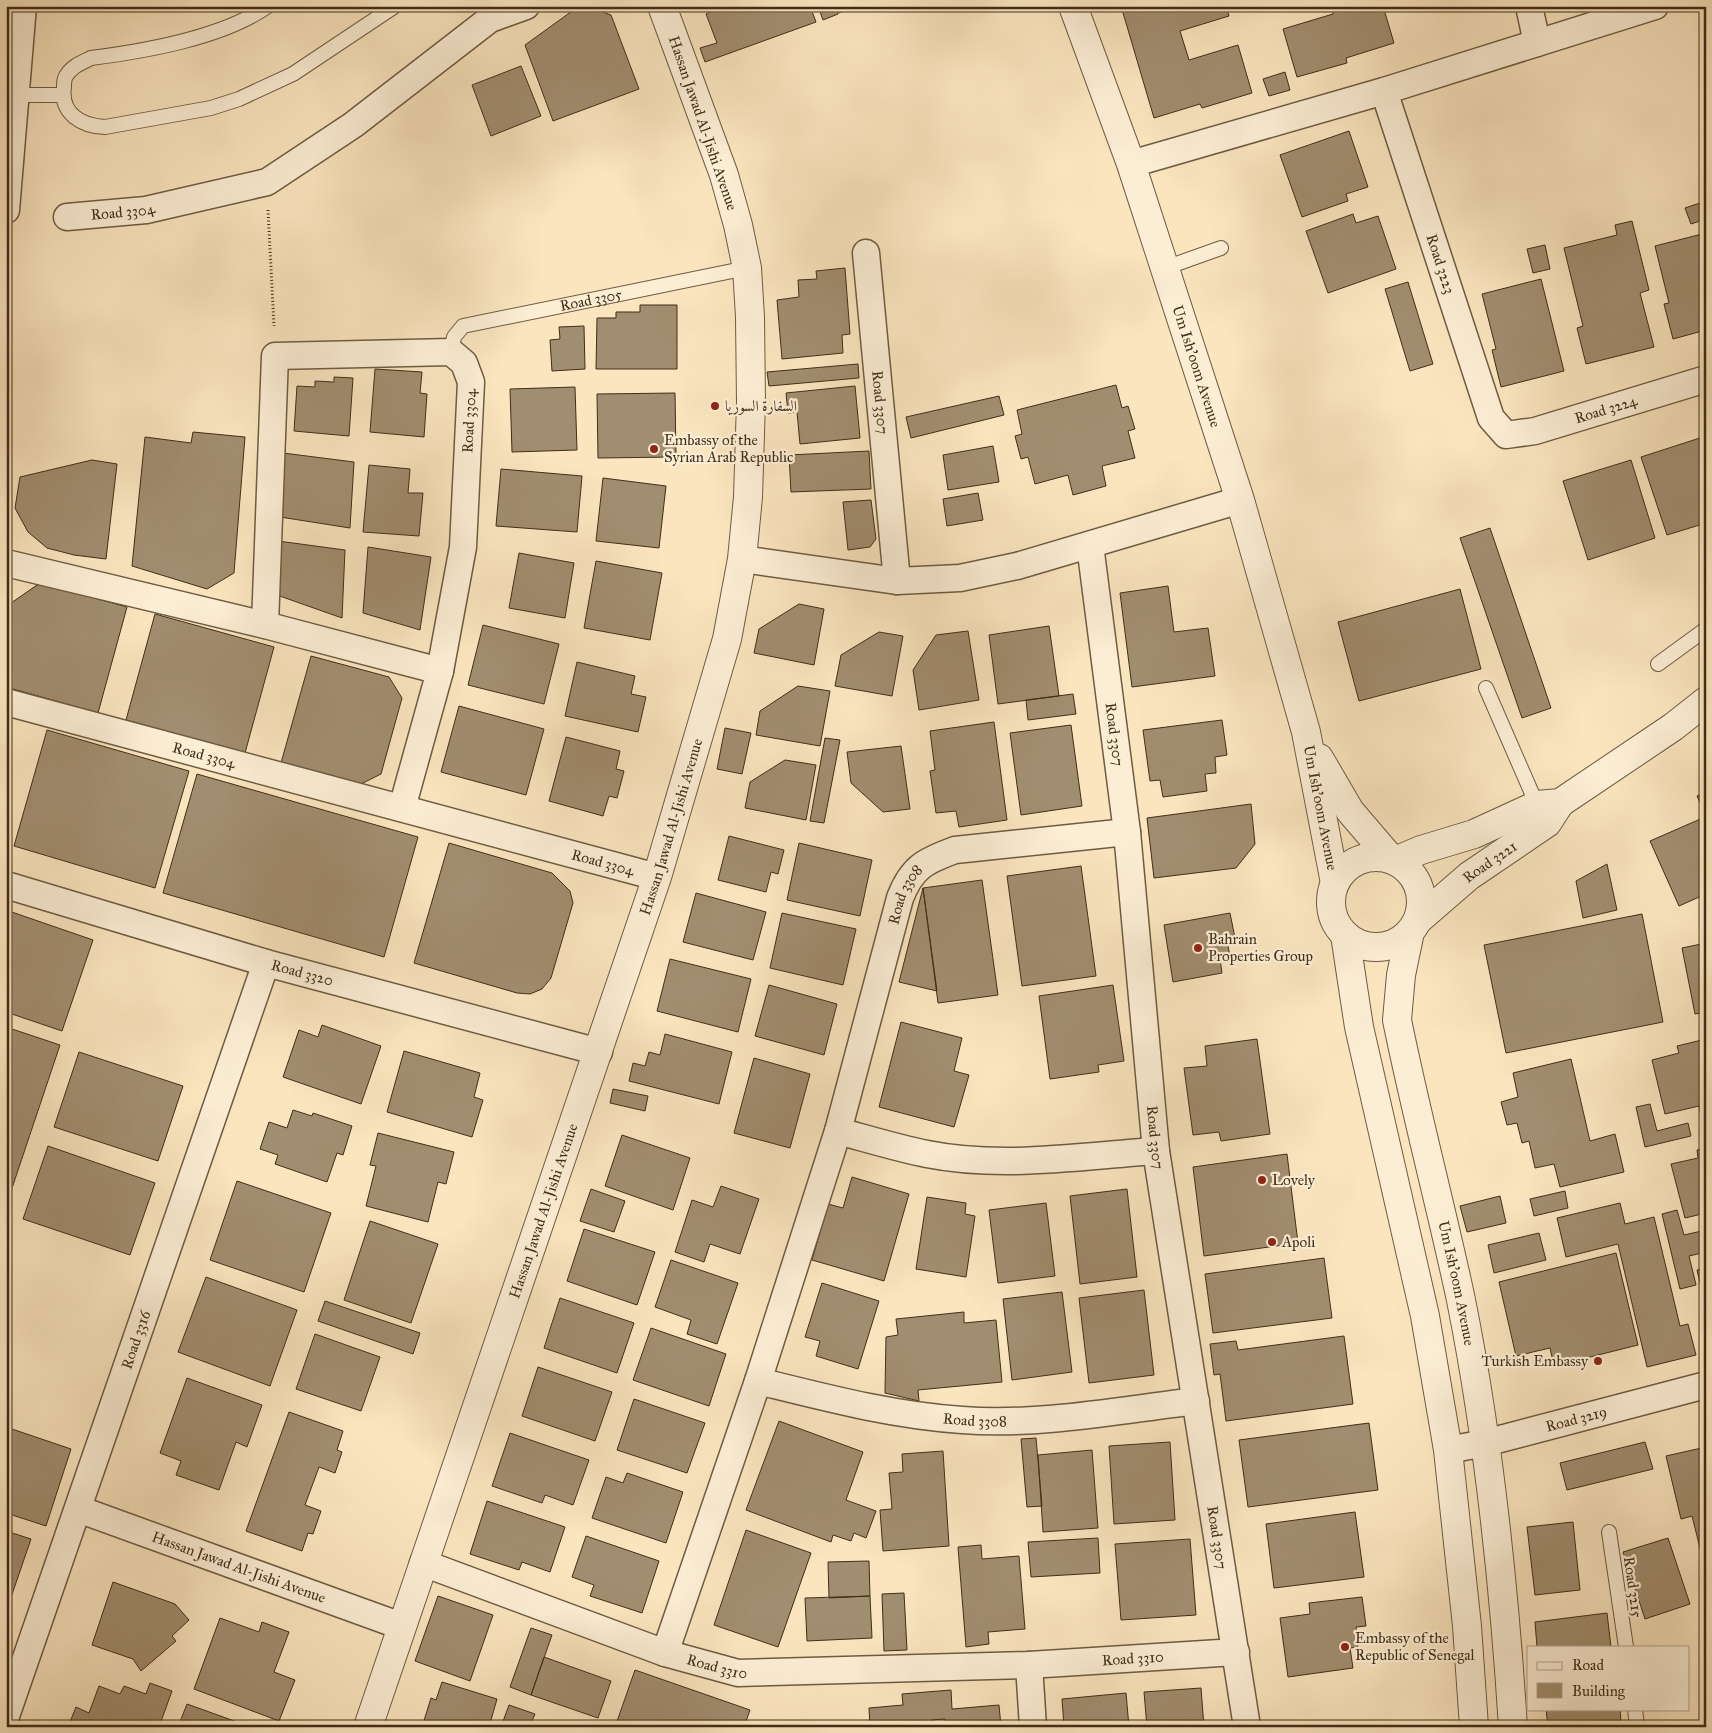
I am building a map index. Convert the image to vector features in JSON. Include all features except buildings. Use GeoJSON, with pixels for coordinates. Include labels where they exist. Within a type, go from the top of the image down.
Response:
{"type":"FeatureCollection","features":[{"type":"Feature","properties":{"kind":"street"},"geometry":{"type":"LineString","coordinates":[[6,210],[17,95],[13,64],[23,6]]}},
{"type":"Feature","properties":{"kind":"street"},"geometry":{"type":"LineString","coordinates":[[486,13],[526,6]]}},
{"type":"Feature","properties":{"kind":"street","name":"Hassan Jawad Al-Jishi Avenue"},"geometry":{"type":"LineString","coordinates":[[368,1727],[400,1626],[599,1052],[657,877],[727,639],[742,559],[748,497],[751,402],[750,317],[746,268],[738,225],[724,175],[662,6]]}},
{"type":"Feature","properties":{"kind":"street","name":"Um Ish'oom Avenue"},"geometry":{"type":"LineString","coordinates":[[1073,6],[1131,164],[1240,500],[1306,732],[1335,883]]}},
{"type":"Feature","properties":{"kind":"street"},"geometry":{"type":"LineString","coordinates":[[1529,6],[1537,43]]}},
{"type":"Feature","properties":{"kind":"street"},"geometry":{"type":"LineString","coordinates":[[1131,164],[1384,91],[1655,6]]}},
{"type":"Feature","properties":{"kind":"street","name":"Road 3304"},"geometry":{"type":"LineString","coordinates":[[67,218],[146,210],[267,182],[353,126],[486,13]]}},
{"type":"Feature","properties":{"kind":"street","name":"Road 3223"},"geometry":{"type":"LineString","coordinates":[[1384,91],[1492,418],[1506,435]]}},
{"type":"Feature","properties":{"kind":"street","name":"Road 3307"},"geometry":{"type":"LineString","coordinates":[[866,253],[897,581]]}},
{"type":"Feature","properties":{"kind":"street"},"geometry":{"type":"LineString","coordinates":[[265,625],[276,356],[451,352]]}},
{"type":"Feature","properties":{"kind":"street","name":"Road 3304"},"geometry":{"type":"LineString","coordinates":[[402,808],[440,671],[463,547],[471,382],[464,364],[451,352]]}},
{"type":"Feature","properties":{"kind":"street","name":"Road 3224"},"geometry":{"type":"LineString","coordinates":[[1506,435],[1535,430],[1706,379]]}},
{"type":"Feature","properties":{"kind":"street"},"geometry":{"type":"LineString","coordinates":[[742,559],[897,581],[960,578],[1017,566],[1240,500]]}},
{"type":"Feature","properties":{"kind":"street","name":"Road 3307"},"geometry":{"type":"LineString","coordinates":[[1090,545],[1127,832],[1156,1151],[1247,1727]]}},
{"type":"Feature","properties":{"kind":"street"},"geometry":{"type":"LineString","coordinates":[[6,563],[265,625],[440,671]]}},
{"type":"Feature","properties":{"kind":"street","name":"Road 3221"},"geometry":{"type":"LineString","coordinates":[[1393,860],[1474,834],[1548,804],[1673,727],[1706,701]]}},
{"type":"Feature","properties":{"kind":"street","name":"Road 3304"},"geometry":{"type":"LineString","coordinates":[[6,702],[657,877]]}},
{"type":"Feature","properties":{"kind":"street","name":"Um Ish'oom Avenue"},"geometry":{"type":"LineString","coordinates":[[1306,732],[1350,811],[1393,860]]}},
{"type":"Feature","properties":{"kind":"street","name":"Road 3221"},"geometry":{"type":"LineString","coordinates":[[1414,927],[1469,876],[1547,824],[1548,804]]}},
{"type":"Feature","properties":{"kind":"street","name":"Road 3308"},"geometry":{"type":"LineString","coordinates":[[665,1653],[758,1381],[838,1131],[900,898],[908,878],[919,866],[933,858],[955,850],[1127,832]]}},
{"type":"Feature","properties":{"kind":"street"},"geometry":{"type":"LineString","coordinates":[[1372,857],[1393,860],[1404,866],[1417,882],[1421,901],[1414,927],[1393,944],[1373,948],[1353,942],[1337,926],[1331,905],[1335,883],[1346,868],[1354,862],[1372,857]]}},
{"type":"Feature","properties":{"kind":"street","name":"Road 3320"},"geometry":{"type":"LineString","coordinates":[[6,885],[266,963],[599,1052]]}},
{"type":"Feature","properties":{"kind":"street","name":"Um Ish'oom Avenue"},"geometry":{"type":"LineString","coordinates":[[1414,927],[1400,975],[1397,1020],[1461,1300],[1485,1443],[1507,1625],[1513,1727]]}},
{"type":"Feature","properties":{"kind":"street"},"geometry":{"type":"LineString","coordinates":[[1345,935],[1359,1027],[1424,1316],[1448,1450],[1467,1626],[1474,1727]]}},
{"type":"Feature","properties":{"kind":"street","name":"Road 3316"},"geometry":{"type":"LineString","coordinates":[[6,1716],[266,963]]}},
{"type":"Feature","properties":{"kind":"street"},"geometry":{"type":"LineString","coordinates":[[838,1131],[928,1154],[982,1160],[1031,1160],[1156,1151]]}},
{"type":"Feature","properties":{"kind":"street","name":"Road 3308"},"geometry":{"type":"LineString","coordinates":[[758,1381],[890,1413],[964,1420],[1023,1421],[1196,1401]]}},
{"type":"Feature","properties":{"kind":"street","name":"Road 3219"},"geometry":{"type":"LineString","coordinates":[[1448,1450],[1485,1443],[1706,1385]]}},
{"type":"Feature","properties":{"kind":"street","name":"Hassan Jawad Al-Jishi Avenue"},"geometry":{"type":"LineString","coordinates":[[78,1509],[400,1626]]}},
{"type":"Feature","properties":{"kind":"street","name":"Road 3310"},"geometry":{"type":"LineString","coordinates":[[423,1564],[665,1653],[738,1673],[1029,1666],[1236,1652]]}},
{"type":"Feature","properties":{"kind":"street"},"geometry":{"type":"LineString","coordinates":[[1029,1666],[1033,1727]]}},
{"type":"Feature","properties":{"kind":"lane"},"geometry":{"type":"LineString","coordinates":[[268,6],[230,26],[198,37],[91,58],[76,65],[65,77],[63,95],[67,109],[77,120],[90,126],[122,125],[211,108],[268,87],[293,74],[395,6]]}},
{"type":"Feature","properties":{"kind":"lane"},"geometry":{"type":"LineString","coordinates":[[17,95],[63,95]]}},
{"type":"Feature","properties":{"kind":"lane"},"geometry":{"type":"LineString","coordinates":[[1165,268],[1221,248]]}},
{"type":"Feature","properties":{"kind":"lane","name":"Road 3305"},"geometry":{"type":"LineString","coordinates":[[451,352],[454,337],[463,326],[746,268]]}},
{"type":"Feature","properties":{"kind":"lane"},"geometry":{"type":"LineString","coordinates":[[1658,664],[1706,629]]}},
{"type":"Feature","properties":{"kind":"lane"},"geometry":{"type":"LineString","coordinates":[[1486,688],[1548,804]]}},
{"type":"Feature","properties":{"kind":"lane","name":"Road 3215"},"geometry":{"type":"LineString","coordinates":[[1609,1532],[1626,1646]]}},
{"type":"Feature","properties":{"kind":"lane"},"geometry":{"type":"LineString","coordinates":[[1635,1710],[1637,1727]]}},
{"type":"Feature","properties":{"kind":"path"},"geometry":{"type":"LineString","coordinates":[[267,182],[276,356]]}},
{"type":"Feature","properties":{"kind":"place","name":"السفارة السوريا"},"geometry":{"type":"Point","coordinates":[715,406]}},
{"type":"Feature","properties":{"kind":"place","name":"Embassy of the Syrian Arab Republic"},"geometry":{"type":"Point","coordinates":[654,449]}},
{"type":"Feature","properties":{"kind":"place","name":"Bahrain Properties Group"},"geometry":{"type":"Point","coordinates":[1198,948]}},
{"type":"Feature","properties":{"kind":"place","name":"Lovely"},"geometry":{"type":"Point","coordinates":[1262,1180]}},
{"type":"Feature","properties":{"kind":"place","name":"Apoli"},"geometry":{"type":"Point","coordinates":[1272,1242]}},
{"type":"Feature","properties":{"kind":"place","name":"Turkish Embassy"},"geometry":{"type":"Point","coordinates":[1598,1361]}},
{"type":"Feature","properties":{"kind":"place","name":"Embassy of the Republic of Senegal"},"geometry":{"type":"Point","coordinates":[1345,1647]}}]}
